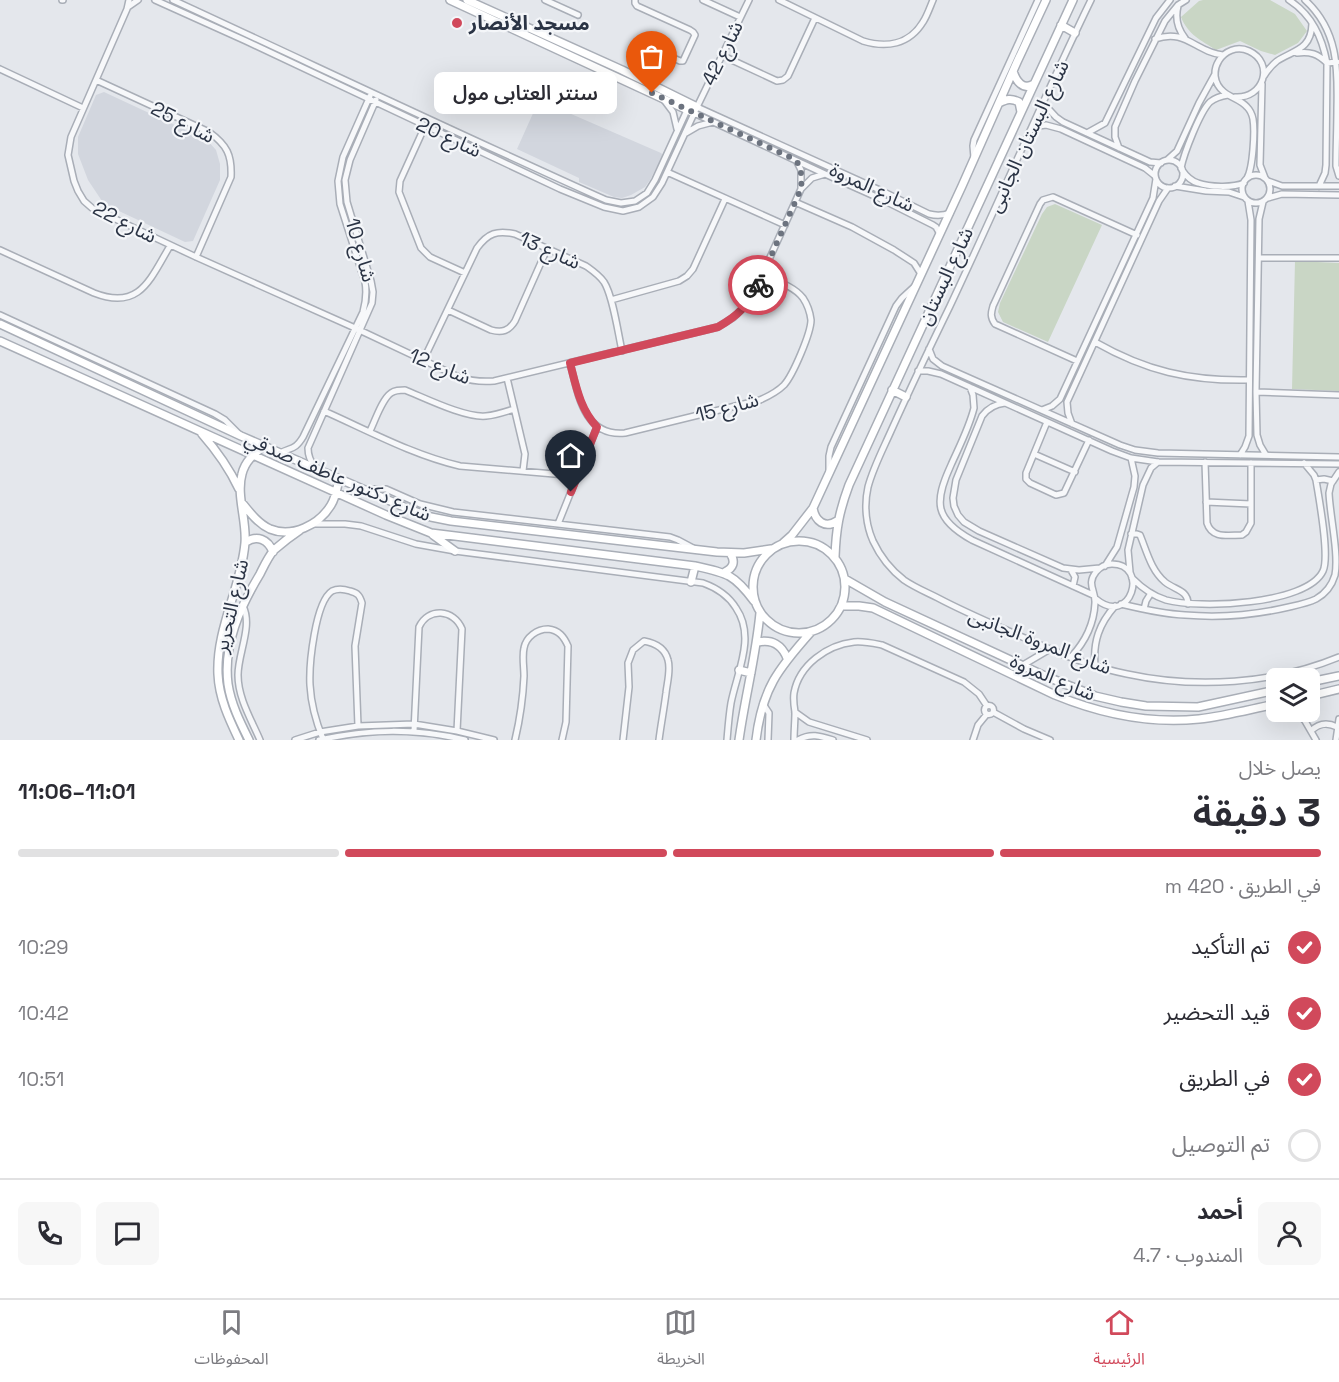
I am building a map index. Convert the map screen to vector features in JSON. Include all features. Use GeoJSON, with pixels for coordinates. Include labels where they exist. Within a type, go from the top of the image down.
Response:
{"type":"FeatureCollection","features":[{"type":"Feature","properties":{"kind":"street","name":"شارع 22"},"geometry":{"type":"LineString","coordinates":[[129,0],[71,137],[70,165],[78,191],[84,201],[92,208],[170,246],[358,330]]}},
{"type":"Feature","properties":{"kind":"street","name":"شارع 22"},"geometry":{"type":"LineString","coordinates":[[127,9],[138,0]]}},
{"type":"Feature","properties":{"kind":"street","name":"شارع 20"},"geometry":{"type":"LineString","coordinates":[[155,0],[560,189],[604,207],[623,211],[639,207],[653,197],[684,134],[692,108]]}},
{"type":"Feature","properties":{"kind":"street","name":"شارع 20"},"geometry":{"type":"LineString","coordinates":[[173,0],[606,200],[621,203],[635,201],[647,192],[656,180],[677,131],[692,108]]}},
{"type":"Feature","properties":{"kind":"street"},"geometry":{"type":"LineString","coordinates":[[544,0],[578,15]]}},
{"type":"Feature","properties":{"kind":"street"},"geometry":{"type":"LineString","coordinates":[[635,0],[638,6],[690,30],[695,35],[683,61],[658,52],[645,81]]}},
{"type":"Feature","properties":{"kind":"street"},"geometry":{"type":"LineString","coordinates":[[703,0],[740,17]]}},
{"type":"Feature","properties":{"kind":"street","name":"شارع 42"},"geometry":{"type":"LineString","coordinates":[[692,108],[748,0]]}},
{"type":"Feature","properties":{"kind":"street"},"geometry":{"type":"LineString","coordinates":[[779,0],[863,41],[876,45],[890,45],[903,41],[915,33],[933,0]]}},
{"type":"Feature","properties":{"kind":"street","name":"شارع البستان الجانبى"},"geometry":{"type":"LineString","coordinates":[[974,159],[974,140],[1038,0]]}},
{"type":"Feature","properties":{"kind":"street","name":"شارع البستان"},"geometry":{"type":"LineString","coordinates":[[783,543],[813,508],[1046,0]]}},
{"type":"Feature","properties":{"kind":"street","name":"شارع البستان"},"geometry":{"type":"LineString","coordinates":[[835,557],[837,521],[849,485],[1073,0]]}},
{"type":"Feature","properties":{"kind":"street","name":"شارع البستان الجانبى"},"geometry":{"type":"LineString","coordinates":[[872,539],[866,511],[868,487],[906,397],[1091,0]]}},
{"type":"Feature","properties":{"kind":"street"},"geometry":{"type":"LineString","coordinates":[[1087,133],[1101,126],[1108,118],[1156,18],[1170,0]]}},
{"type":"Feature","properties":{"kind":"street"},"geometry":{"type":"LineString","coordinates":[[1119,148],[1114,132],[1116,123],[1164,21],[1178,5],[1186,0]]}},
{"type":"Feature","properties":{"kind":"street"},"geometry":{"type":"LineString","coordinates":[[1289,0],[1312,22],[1324,47],[1327,63],[1326,165],[1319,186]]}},
{"type":"Feature","properties":{"kind":"street"},"geometry":{"type":"LineString","coordinates":[[1305,0],[1325,25],[1337,62],[1336,166],[1339,176]]}},
{"type":"Feature","properties":{"kind":"street"},"geometry":{"type":"LineString","coordinates":[[459,1],[645,81],[692,108]]}},
{"type":"Feature","properties":{"kind":"street"},"geometry":{"type":"LineString","coordinates":[[459,1],[660,97],[692,108]]}},
{"type":"Feature","properties":{"kind":"street"},"geometry":{"type":"LineString","coordinates":[[1178,5],[1177,20],[1185,38],[1205,51],[1223,55]]}},
{"type":"Feature","properties":{"kind":"street"},"geometry":{"type":"LineString","coordinates":[[721,55],[777,81],[783,80],[788,76],[815,18]]}},
{"type":"Feature","properties":{"kind":"street"},"geometry":{"type":"LineString","coordinates":[[1175,186],[1181,179],[1185,154],[1204,110],[1212,101],[1223,96],[1242,97],[1254,93],[1278,61],[1303,46],[1312,29],[1312,22]]}},
{"type":"Feature","properties":{"kind":"street"},"geometry":{"type":"LineString","coordinates":[[1061,25],[1075,33]]}},
{"type":"Feature","properties":{"kind":"street"},"geometry":{"type":"LineString","coordinates":[[1155,39],[1170,36],[1185,38]]}},
{"type":"Feature","properties":{"kind":"street"},"geometry":{"type":"LineString","coordinates":[[1040,410],[1052,406],[1060,399],[1077,361],[1101,320],[1157,197],[1155,170],[1177,151],[1218,60],[1229,51],[1242,49],[1253,54],[1262,65],[1260,165],[1270,188],[1260,214],[1256,356],[1258,438],[1266,455]]}},
{"type":"Feature","properties":{"kind":"street"},"geometry":{"type":"LineString","coordinates":[[1205,51],[1215,70],[1219,87],[1243,102],[1253,117],[1251,166],[1242,191],[1247,199],[1251,220],[1248,438],[1240,455]]}},
{"type":"Feature","properties":{"kind":"street"},"geometry":{"type":"LineString","coordinates":[[1293,54],[1311,53],[1327,63],[1337,62]]}},
{"type":"Feature","properties":{"kind":"street"},"geometry":{"type":"LineString","coordinates":[[1138,56],[1145,59]]}},
{"type":"Feature","properties":{"kind":"street"},"geometry":{"type":"LineString","coordinates":[[1260,60],[1278,61]]}},
{"type":"Feature","properties":{"kind":"street"},"geometry":{"type":"LineString","coordinates":[[0,69],[83,108]]}},
{"type":"Feature","properties":{"kind":"street"},"geometry":{"type":"LineString","coordinates":[[1013,71],[1020,84],[1032,86],[1035,83]]}},
{"type":"Feature","properties":{"kind":"street","name":"شارع 25"},"geometry":{"type":"LineString","coordinates":[[96,80],[209,132],[220,140],[228,151],[232,164],[231,177],[195,257]]}},
{"type":"Feature","properties":{"kind":"street","name":"شارع 10"},"geometry":{"type":"LineString","coordinates":[[280,453],[299,444],[372,303],[371,281],[347,202],[345,180],[375,93]]}},
{"type":"Feature","properties":{"kind":"street"},"geometry":{"type":"LineString","coordinates":[[660,97],[673,112],[677,131]]}},
{"type":"Feature","properties":{"kind":"street"},"geometry":{"type":"LineString","coordinates":[[999,103],[1006,99],[1013,99],[1018,102],[1021,114]]}},
{"type":"Feature","properties":{"kind":"street"},"geometry":{"type":"LineString","coordinates":[[1043,103],[1056,117],[1119,148],[1149,161],[1173,161],[1191,180],[1202,184],[1236,186],[1257,175],[1282,186],[1339,186]]}},
{"type":"Feature","properties":{"kind":"street","name":"شارع المروة"},"geometry":{"type":"LineString","coordinates":[[692,108],[714,122],[933,225],[940,234]]}},
{"type":"Feature","properties":{"kind":"street","name":"شارع المروة"},"geometry":{"type":"LineString","coordinates":[[692,108],[929,214],[943,216],[950,213]]}},
{"type":"Feature","properties":{"kind":"street"},"geometry":{"type":"LineString","coordinates":[[1054,126],[1052,121],[1056,117]]}},
{"type":"Feature","properties":{"kind":"street"},"geometry":{"type":"LineString","coordinates":[[1108,118],[1110,123],[1116,123]]}},
{"type":"Feature","properties":{"kind":"street"},"geometry":{"type":"LineString","coordinates":[[432,121],[427,126],[400,181],[399,192],[418,243],[425,253],[465,273]]}},
{"type":"Feature","properties":{"kind":"street"},"geometry":{"type":"LineString","coordinates":[[684,134],[698,126],[714,122]]}},
{"type":"Feature","properties":{"kind":"street"},"geometry":{"type":"LineString","coordinates":[[1032,127],[1054,126],[1145,168],[1159,184],[1168,188]]}},
{"type":"Feature","properties":{"kind":"street"},"geometry":{"type":"LineString","coordinates":[[796,160],[801,170],[801,189]]}},
{"type":"Feature","properties":{"kind":"street"},"geometry":{"type":"LineString","coordinates":[[1145,168],[1149,161]]}},
{"type":"Feature","properties":{"kind":"street"},"geometry":{"type":"LineString","coordinates":[[1326,165],[1332,169],[1336,166]]}},
{"type":"Feature","properties":{"kind":"street"},"geometry":{"type":"LineString","coordinates":[[667,172],[785,225]]}},
{"type":"Feature","properties":{"kind":"street"},"geometry":{"type":"LineString","coordinates":[[801,189],[812,178],[825,174]]}},
{"type":"Feature","properties":{"kind":"street"},"geometry":{"type":"LineString","coordinates":[[1072,424],[1067,402],[1095,342],[1101,320],[1137,235],[1157,197],[1168,188],[1175,186],[1229,192],[1256,203],[1282,194],[1339,195]]}},
{"type":"Feature","properties":{"kind":"street","name":"شارع 12"},"geometry":{"type":"LineString","coordinates":[[358,330],[459,377],[482,382],[718,327],[734,317],[748,303],[801,189]]}},
{"type":"Feature","properties":{"kind":"street"},"geometry":{"type":"LineString","coordinates":[[1077,361],[995,324],[992,320],[993,306],[1040,204],[1053,197],[1137,235]]}},
{"type":"Feature","properties":{"kind":"street"},"geometry":{"type":"LineString","coordinates":[[611,300],[679,281],[687,276],[693,269],[725,199]]}},
{"type":"Feature","properties":{"kind":"street"},"geometry":{"type":"LineString","coordinates":[[795,202],[852,227],[894,250],[914,263],[921,274]]}},
{"type":"Feature","properties":{"kind":"street","name":"شارع 13"},"geometry":{"type":"LineString","coordinates":[[423,361],[477,248],[493,234],[504,232],[515,234],[548,249],[595,272],[603,279],[611,300],[622,351]]}},
{"type":"Feature","properties":{"kind":"street"},"geometry":{"type":"LineString","coordinates":[[0,250],[106,298],[120,299],[133,296],[145,288],[170,246]]}},
{"type":"Feature","properties":{"kind":"street"},"geometry":{"type":"LineString","coordinates":[[447,310],[498,332],[512,327],[548,249]]}},
{"type":"Feature","properties":{"kind":"street"},"geometry":{"type":"LineString","coordinates":[[1258,258],[1339,258]]}},
{"type":"Feature","properties":{"kind":"street","name":"شارع 15"},"geometry":{"type":"LineString","coordinates":[[597,427],[608,432],[625,433],[760,400],[774,394],[786,383],[809,334],[811,321],[802,297],[792,288],[762,275]]}},
{"type":"Feature","properties":{"kind":"street"},"geometry":{"type":"LineString","coordinates":[[0,315],[215,414],[225,420],[241,436]]}},
{"type":"Feature","properties":{"kind":"street","name":"شارع دكتور عاطف صدقي"},"geometry":{"type":"LineString","coordinates":[[0,324],[241,436],[431,517],[730,553],[771,549]]}},
{"type":"Feature","properties":{"kind":"street","name":"شارع 10"},"geometry":{"type":"LineString","coordinates":[[316,469],[308,456],[308,448],[358,330]]}},
{"type":"Feature","properties":{"kind":"street"},"geometry":{"type":"LineString","coordinates":[[40,342],[44,335]]}},
{"type":"Feature","properties":{"kind":"street","name":"شارع دكتور عاطف صدقي"},"geometry":{"type":"LineString","coordinates":[[0,341],[336,493],[431,533],[695,566],[725,572]]}},
{"type":"Feature","properties":{"kind":"street"},"geometry":{"type":"LineString","coordinates":[[1095,342],[1130,360],[1165,372],[1193,378],[1248,380]]}},
{"type":"Feature","properties":{"kind":"street"},"geometry":{"type":"LineString","coordinates":[[929,349],[936,362],[947,368],[1120,446],[1135,450],[1176,454],[1339,457]]}},
{"type":"Feature","properties":{"kind":"street"},"geometry":{"type":"LineString","coordinates":[[1248,356],[1256,356]]}},
{"type":"Feature","properties":{"kind":"street"},"geometry":{"type":"LineString","coordinates":[[558,524],[597,427],[589,419],[582,405],[570,363]]}},
{"type":"Feature","properties":{"kind":"street"},"geometry":{"type":"LineString","coordinates":[[944,375],[947,368]]}},
{"type":"Feature","properties":{"kind":"street"},"geometry":{"type":"LineString","coordinates":[[918,371],[944,375],[1131,458],[1158,462],[1339,464]]}},
{"type":"Feature","properties":{"kind":"street"},"geometry":{"type":"LineString","coordinates":[[507,378],[525,454],[523,471]]}},
{"type":"Feature","properties":{"kind":"street"},"geometry":{"type":"LineString","coordinates":[[970,387],[974,410],[941,489],[940,505],[948,523],[963,535],[1073,586],[1108,606],[1118,605],[1185,615],[1223,616],[1263,613],[1316,599],[1328,589],[1337,569],[1329,493],[1339,472]]}},
{"type":"Feature","properties":{"kind":"street"},"geometry":{"type":"LineString","coordinates":[[370,431],[384,401],[396,390],[405,390],[475,416],[486,416],[514,409]]}},
{"type":"Feature","properties":{"kind":"street"},"geometry":{"type":"LineString","coordinates":[[892,390],[906,397]]}},
{"type":"Feature","properties":{"kind":"street"},"geometry":{"type":"LineString","coordinates":[[1256,392],[1339,395]]}},
{"type":"Feature","properties":{"kind":"street"},"geometry":{"type":"LineString","coordinates":[[1060,399],[1067,402]]}},
{"type":"Feature","properties":{"kind":"street"},"geometry":{"type":"LineString","coordinates":[[1005,403],[993,406],[984,413],[956,480],[954,507],[964,522],[979,531],[1063,568],[1071,570],[1119,565],[1151,593],[1188,604],[1231,604],[1276,597],[1305,588],[1318,579],[1325,564],[1325,557],[1316,480],[1304,464]]}},
{"type":"Feature","properties":{"kind":"street"},"geometry":{"type":"LineString","coordinates":[[1025,412],[1028,404]]}},
{"type":"Feature","properties":{"kind":"street"},"geometry":{"type":"LineString","coordinates":[[974,410],[978,409],[984,413]]}},
{"type":"Feature","properties":{"kind":"street"},"geometry":{"type":"LineString","coordinates":[[324,411],[413,451],[446,463],[578,476]]}},
{"type":"Feature","properties":{"kind":"street"},"geometry":{"type":"LineString","coordinates":[[1047,422],[1025,476],[1027,482],[1056,495],[1061,495],[1066,491],[1089,440]]}},
{"type":"Feature","properties":{"kind":"street"},"geometry":{"type":"LineString","coordinates":[[200,432],[231,471],[241,494]]}},
{"type":"Feature","properties":{"kind":"street"},"geometry":{"type":"LineString","coordinates":[[1248,438],[1258,438]]}},
{"type":"Feature","properties":{"kind":"street"},"geometry":{"type":"LineString","coordinates":[[241,494],[240,484],[246,464],[252,455],[264,446]]}},
{"type":"Feature","properties":{"kind":"street"},"geometry":{"type":"LineString","coordinates":[[1034,454],[1074,472]]}},
{"type":"Feature","properties":{"kind":"street"},"geometry":{"type":"LineString","coordinates":[[1176,454],[1176,462]]}},
{"type":"Feature","properties":{"kind":"street"},"geometry":{"type":"LineString","coordinates":[[1071,657],[1080,647],[1093,618],[1095,597],[1091,589],[1093,577],[1117,547],[1134,487],[1135,476],[1131,458]]}},
{"type":"Feature","properties":{"kind":"street"},"geometry":{"type":"LineString","coordinates":[[1095,665],[1094,653],[1102,623],[1118,605],[1131,596],[1133,590],[1128,550],[1131,534],[1146,476],[1158,462]]}},
{"type":"Feature","properties":{"kind":"street"},"geometry":{"type":"LineString","coordinates":[[1205,462],[1207,523],[1209,529],[1219,536],[1242,535],[1251,523],[1251,463]]}},
{"type":"Feature","properties":{"kind":"street"},"geometry":{"type":"LineString","coordinates":[[1135,476],[1146,476]]}},
{"type":"Feature","properties":{"kind":"street"},"geometry":{"type":"LineString","coordinates":[[336,493],[339,479]]}},
{"type":"Feature","properties":{"kind":"street"},"geometry":{"type":"LineString","coordinates":[[1316,480],[1333,481]]}},
{"type":"Feature","properties":{"kind":"street"},"geometry":{"type":"LineString","coordinates":[[370,492],[374,489],[386,489],[420,504],[442,510],[670,537],[694,549]]}},
{"type":"Feature","properties":{"kind":"street","name":"شارع التحرير"},"geometry":{"type":"LineString","coordinates":[[249,740],[232,702],[228,682],[230,641],[235,623],[273,552],[327,512],[336,493]]}},
{"type":"Feature","properties":{"kind":"street","name":"شارع التحرير"},"geometry":{"type":"LineString","coordinates":[[239,740],[221,697],[218,663],[225,623],[246,542],[241,494]]}},
{"type":"Feature","properties":{"kind":"street"},"geometry":{"type":"LineString","coordinates":[[1206,502],[1251,504]]}},
{"type":"Feature","properties":{"kind":"street"},"geometry":{"type":"LineString","coordinates":[[243,504],[257,520],[270,529],[286,532],[300,530]]}},
{"type":"Feature","properties":{"kind":"street"},"geometry":{"type":"LineString","coordinates":[[813,508],[816,519],[820,522],[829,525],[837,521]]}},
{"type":"Feature","properties":{"kind":"street"},"geometry":{"type":"LineString","coordinates":[[310,524],[361,526],[416,544],[455,551],[714,587],[733,602],[744,623],[746,634],[731,703],[727,740]]}},
{"type":"Feature","properties":{"kind":"street"},"geometry":{"type":"LineString","coordinates":[[431,533],[455,551]]}},
{"type":"Feature","properties":{"kind":"street"},"geometry":{"type":"LineString","coordinates":[[1131,534],[1140,535],[1156,572],[1166,582],[1186,594],[1188,604]]}},
{"type":"Feature","properties":{"kind":"street"},"geometry":{"type":"LineString","coordinates":[[246,542],[260,538],[268,543],[273,552]]}},
{"type":"Feature","properties":{"kind":"street","name":"شارع المروة الجانبى"},"geometry":{"type":"LineString","coordinates":[[872,539],[885,561],[904,580],[956,608],[1050,649],[1127,674],[1161,680],[1195,682],[1256,679],[1309,667],[1339,657]]}},
{"type":"Feature","properties":{"kind":"street"},"geometry":{"type":"LineString","coordinates":[[730,553],[734,558],[734,564],[725,572],[742,585],[760,613],[770,623],[783,630],[797,633],[811,632],[829,622],[841,606],[845,593],[845,579],[835,557],[824,548],[811,542],[797,540],[783,543],[762,557],[756,567],[752,590],[754,601]]}},
{"type":"Feature","properties":{"kind":"street"},"geometry":{"type":"LineString","coordinates":[[691,582],[695,566]]}},
{"type":"Feature","properties":{"kind":"street"},"geometry":{"type":"LineString","coordinates":[[1071,570],[1075,577],[1073,586]]}},
{"type":"Feature","properties":{"kind":"street","name":"شارع المروة"},"geometry":{"type":"LineString","coordinates":[[845,579],[877,598],[1095,696],[1160,707],[1198,707],[1266,692]]}},
{"type":"Feature","properties":{"kind":"street"},"geometry":{"type":"LineString","coordinates":[[358,726],[355,646],[362,603],[357,593],[337,589],[325,601],[311,651],[312,698],[321,740],[359,732],[414,728],[447,738],[465,740]]}},
{"type":"Feature","properties":{"kind":"street"},"geometry":{"type":"LineString","coordinates":[[1144,609],[1151,593]]}},
{"type":"Feature","properties":{"kind":"street"},"geometry":{"type":"LineString","coordinates":[[243,606],[247,618],[238,676],[244,706],[260,740]]}},
{"type":"Feature","properties":{"kind":"street","name":"شارع المروة"},"geometry":{"type":"LineString","coordinates":[[841,606],[873,608],[1069,701],[1122,716],[1153,720],[1200,719],[1266,706]]}},
{"type":"Feature","properties":{"kind":"street"},"geometry":{"type":"LineString","coordinates":[[414,728],[419,627],[430,615],[445,613],[452,615],[462,629],[457,731]]}},
{"type":"Feature","properties":{"kind":"street"},"geometry":{"type":"LineString","coordinates":[[739,740],[743,705],[758,642],[760,613]]}},
{"type":"Feature","properties":{"kind":"street"},"geometry":{"type":"LineString","coordinates":[[515,740],[521,715],[524,647],[532,634],[547,629],[564,638],[568,646],[566,722],[562,740]]}},
{"type":"Feature","properties":{"kind":"street"},"geometry":{"type":"LineString","coordinates":[[756,740],[763,704],[774,677],[787,658],[811,632]]}},
{"type":"Feature","properties":{"kind":"street"},"geometry":{"type":"LineString","coordinates":[[758,642],[764,640],[776,643],[787,658]]}},
{"type":"Feature","properties":{"kind":"street"},"geometry":{"type":"LineString","coordinates":[[623,740],[629,687],[627,663],[633,650],[644,641],[660,646],[669,661],[659,740]]}},
{"type":"Feature","properties":{"kind":"street"},"geometry":{"type":"LineString","coordinates":[[832,740],[812,735],[796,740],[794,703],[796,686],[804,670],[820,655],[831,648],[856,642],[882,645],[964,682],[980,694],[987,706],[991,706],[990,713],[978,725],[974,739]]}},
{"type":"Feature","properties":{"kind":"street"},"geometry":{"type":"LineString","coordinates":[[1023,665],[1050,649]]}},
{"type":"Feature","properties":{"kind":"street"},"geometry":{"type":"LineString","coordinates":[[739,670],[751,673]]}},
{"type":"Feature","properties":{"kind":"street"},"geometry":{"type":"LineString","coordinates":[[1320,680],[1339,676]]}},
{"type":"Feature","properties":{"kind":"street"},"geometry":{"type":"LineString","coordinates":[[1320,693],[1339,688]]}},
{"type":"Feature","properties":{"kind":"street"},"geometry":{"type":"LineString","coordinates":[[763,704],[770,713],[768,740]]}},
{"type":"Feature","properties":{"kind":"street"},"geometry":{"type":"LineString","coordinates":[[1198,707],[1200,719]]}},
{"type":"Feature","properties":{"kind":"street"},"geometry":{"type":"LineString","coordinates":[[795,712],[809,722],[867,740]]}},
{"type":"Feature","properties":{"kind":"street"},"geometry":{"type":"LineString","coordinates":[[990,713],[1050,740]]}},
{"type":"Feature","properties":{"kind":"street"},"geometry":{"type":"LineString","coordinates":[[1336,740],[1339,719]]}},
{"type":"Feature","properties":{"kind":"street"},"geometry":{"type":"LineString","coordinates":[[1306,722],[1316,740]]}},
{"type":"Feature","properties":{"kind":"street"},"geometry":{"type":"LineString","coordinates":[[1311,731],[1320,724],[1326,723],[1337,727]]}},
{"type":"Feature","properties":{"kind":"street"},"geometry":{"type":"LineString","coordinates":[[295,740],[320,732],[358,726],[457,731],[494,740]]}},
{"type":"Feature","properties":{"kind":"shaded area"},"geometry":{"type":"Polygon","coordinates":[[[104,92],[207,140],[216,150],[220,164],[220,180],[193,241],[185,242],[104,204],[88,180],[78,154],[78,137],[96,95],[104,92]]]}},
{"type":"Feature","properties":{"kind":"shaded area"},"geometry":{"type":"Polygon","coordinates":[[[539,100],[661,153],[663,155],[645,187],[622,198],[614,197],[579,182],[579,178],[517,149],[539,100]]]}},
{"type":"Feature","properties":{"kind":"green space"},"geometry":{"type":"Polygon","coordinates":[[[1203,0],[1270,0],[1295,14],[1307,31],[1298,43],[1275,55],[1240,41],[1216,50],[1191,33],[1181,17],[1203,0]]]}},
{"type":"Feature","properties":{"kind":"green space"},"geometry":{"type":"Polygon","coordinates":[[[1055,204],[1102,225],[1048,342],[1003,322],[998,312],[1000,303],[1042,214],[1047,207],[1055,204]]]}},
{"type":"Feature","properties":{"kind":"green space"},"geometry":{"type":"Polygon","coordinates":[[[1295,261],[1339,263],[1339,391],[1292,389],[1295,261]]]}},
{"type":"Feature","properties":{"kind":"way so far"},"geometry":{"type":"LineString","coordinates":[[652,93],[796,160],[799,165],[802,176],[801,189],[758,285]]}},
{"type":"Feature","properties":{"kind":"place","name":"مسجد الأنصار"},"geometry":{"type":"Point","coordinates":[457,23]}},
{"type":"Feature","properties":{"kind":"place","name":"سنتر العتابى مول"},"geometry":{"type":"Point","coordinates":[652,93]}},
{"type":"Feature","properties":{"kind":"route"},"geometry":{"type":"LineString","coordinates":[[571,492],[597,427],[589,419],[582,405],[570,363],[718,327],[734,317],[748,303],[758,285]]}}]}
